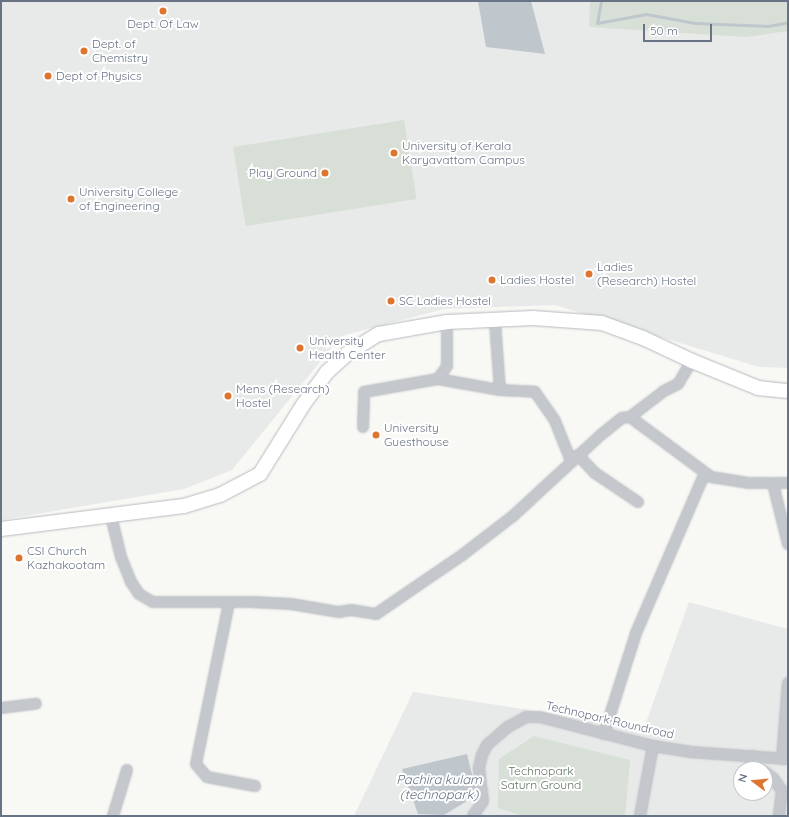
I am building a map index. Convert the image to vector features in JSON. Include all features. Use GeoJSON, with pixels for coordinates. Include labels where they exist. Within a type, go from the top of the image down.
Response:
{"type":"FeatureCollection","features":[{"type":"Feature","properties":{"kind":"main road"},"geometry":{"type":"LineString","coordinates":[[1,529],[184,506],[220,495],[260,474],[303,405],[327,372],[348,353],[379,334],[447,322],[533,318],[602,323],[643,338],[692,361],[758,388],[788,391]]}},
{"type":"Feature","properties":{"kind":"street"},"geometry":{"type":"LineString","coordinates":[[495,320],[500,390]]}},
{"type":"Feature","properties":{"kind":"street"},"geometry":{"type":"LineString","coordinates":[[438,379],[447,366],[447,322]]}},
{"type":"Feature","properties":{"kind":"street"},"geometry":{"type":"LineString","coordinates":[[111,516],[121,557],[131,582],[144,599],[153,602],[291,604],[339,612],[351,610],[376,614],[461,556],[513,516],[575,458],[622,418],[630,417],[658,394],[678,384],[692,361]]}},
{"type":"Feature","properties":{"kind":"street"},"geometry":{"type":"LineString","coordinates":[[363,427],[364,392],[438,379],[500,390],[535,392],[554,421],[575,458],[638,502]]}},
{"type":"Feature","properties":{"kind":"street"},"geometry":{"type":"LineString","coordinates":[[630,417],[711,477],[747,483],[788,483]]}},
{"type":"Feature","properties":{"kind":"street"},"geometry":{"type":"LineString","coordinates":[[604,734],[636,633],[705,473]]}},
{"type":"Feature","properties":{"kind":"street"},"geometry":{"type":"LineString","coordinates":[[773,484],[788,544]]}},
{"type":"Feature","properties":{"kind":"street"},"geometry":{"type":"LineString","coordinates":[[229,603],[196,764],[207,777],[255,786]]}},
{"type":"Feature","properties":{"kind":"street"},"geometry":{"type":"LineString","coordinates":[[785,759],[788,683]]}},
{"type":"Feature","properties":{"kind":"street"},"geometry":{"type":"LineString","coordinates":[[1,708],[36,704]]}},
{"type":"Feature","properties":{"kind":"street","name":"Technopark Roundroad"},"geometry":{"type":"LineString","coordinates":[[473,816],[483,801],[479,768],[482,755],[487,745],[515,723],[526,717],[540,717],[654,746],[712,754],[785,759]]}},
{"type":"Feature","properties":{"kind":"street"},"geometry":{"type":"LineString","coordinates":[[640,816],[654,746]]}},
{"type":"Feature","properties":{"kind":"street"},"geometry":{"type":"LineString","coordinates":[[752,761],[753,756]]}},
{"type":"Feature","properties":{"kind":"street"},"geometry":{"type":"LineString","coordinates":[[113,816],[127,770]]}},
{"type":"Feature","properties":{"kind":"street"},"geometry":{"type":"LineString","coordinates":[[773,778],[782,791],[779,816]]}},
{"type":"Feature","properties":{"kind":"shaded area","name":"University of Kerala Karyavattom Campus"},"geometry":{"type":"Polygon","coordinates":[[[1,1],[788,1],[788,368],[759,367],[555,305],[444,309],[341,336],[232,470],[184,489],[1,520],[1,1]]]}},
{"type":"Feature","properties":{"kind":"shaded area"},"geometry":{"type":"Polygon","coordinates":[[[689,602],[788,629],[788,816],[354,816],[413,692],[644,728],[689,602]]]}},
{"type":"Feature","properties":{"kind":"green space"},"geometry":{"type":"Polygon","coordinates":[[[590,1],[788,1],[788,31],[746,37],[589,27],[590,1]]]}},
{"type":"Feature","properties":{"kind":"green space","name":"Play Ground"},"geometry":{"type":"Polygon","coordinates":[[[404,120],[417,199],[246,226],[233,147],[404,120]]]}},
{"type":"Feature","properties":{"kind":"green space","name":"Technopark Saturn Ground"},"geometry":{"type":"Polygon","coordinates":[[[534,736],[630,760],[625,816],[523,816],[498,808],[499,759],[534,736]]]}},
{"type":"Feature","properties":{"kind":"water"},"geometry":{"type":"Polygon","coordinates":[[[478,1],[531,1],[545,54],[486,47],[478,1]]]}},
{"type":"Feature","properties":{"kind":"water","name":"Pachira kulam (technopark)"},"geometry":{"type":"Polygon","coordinates":[[[467,754],[477,795],[444,815],[418,814],[402,769],[467,754]]]}},
{"type":"Feature","properties":{"kind":"waterway"},"geometry":{"type":"LineString","coordinates":[[601,1],[597,23],[646,14],[695,23],[768,26],[788,22]]}},
{"type":"Feature","properties":{"kind":"place","name":"Dept. Of Law"},"geometry":{"type":"Point","coordinates":[163,11]}},
{"type":"Feature","properties":{"kind":"place","name":"Dept. of Chemistry"},"geometry":{"type":"Point","coordinates":[84,51]}},
{"type":"Feature","properties":{"kind":"place","name":"Dept of Physics"},"geometry":{"type":"Point","coordinates":[48,76]}},
{"type":"Feature","properties":{"kind":"place","name":"University of Kerala Karyavattom Campus"},"geometry":{"type":"Point","coordinates":[394,153]}},
{"type":"Feature","properties":{"kind":"place","name":"Play Ground"},"geometry":{"type":"Point","coordinates":[325,173]}},
{"type":"Feature","properties":{"kind":"place","name":"University College of Engineering"},"geometry":{"type":"Point","coordinates":[71,199]}},
{"type":"Feature","properties":{"kind":"place","name":"Ladies (Research) Hostel"},"geometry":{"type":"Point","coordinates":[589,274]}},
{"type":"Feature","properties":{"kind":"place","name":"Ladies Hostel"},"geometry":{"type":"Point","coordinates":[492,280]}},
{"type":"Feature","properties":{"kind":"place","name":"SC Ladies Hostel"},"geometry":{"type":"Point","coordinates":[391,301]}},
{"type":"Feature","properties":{"kind":"place","name":"University Health Center"},"geometry":{"type":"Point","coordinates":[300,348]}},
{"type":"Feature","properties":{"kind":"place","name":"Mens (Research) Hostel"},"geometry":{"type":"Point","coordinates":[228,396]}},
{"type":"Feature","properties":{"kind":"place","name":"University Guesthouse"},"geometry":{"type":"Point","coordinates":[376,435]}},
{"type":"Feature","properties":{"kind":"place","name":"CSI Church Kazhakootam"},"geometry":{"type":"Point","coordinates":[19,558]}}]}
